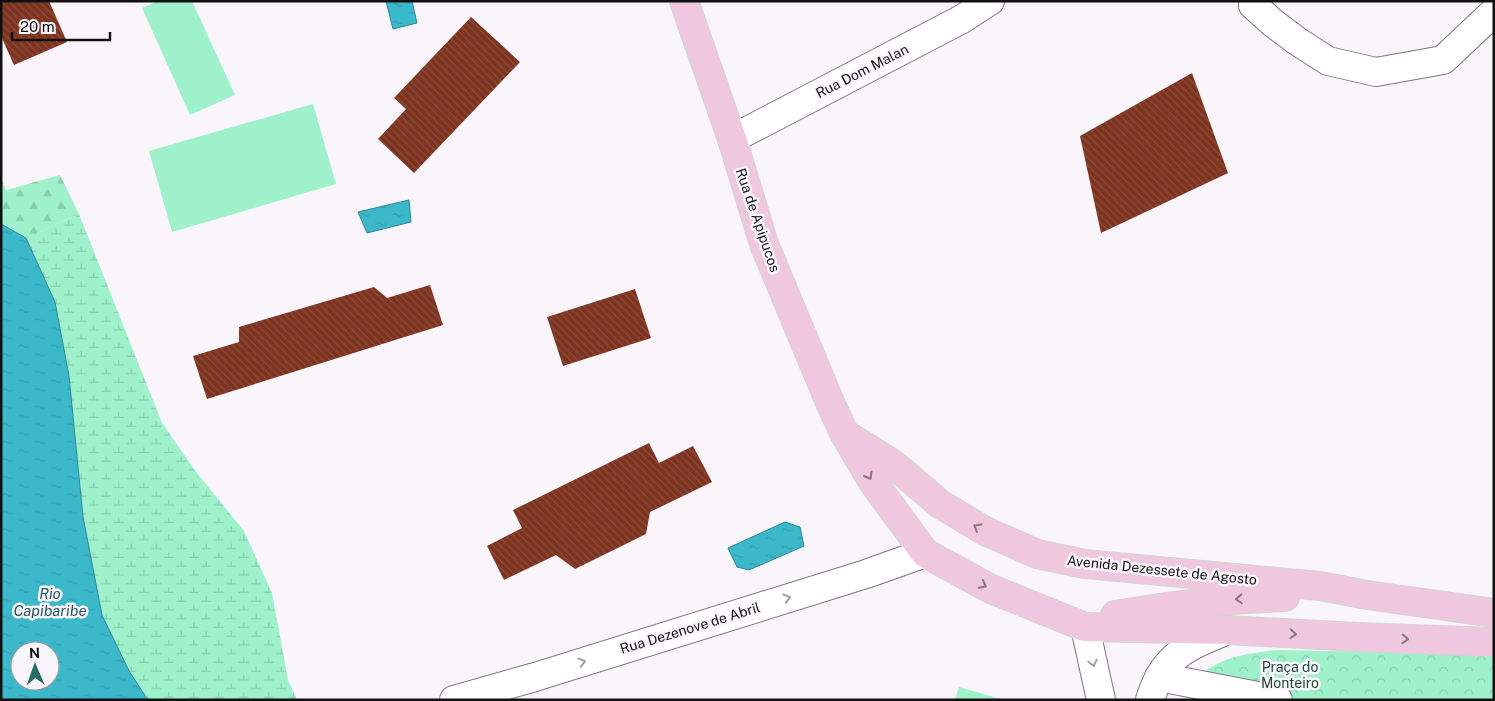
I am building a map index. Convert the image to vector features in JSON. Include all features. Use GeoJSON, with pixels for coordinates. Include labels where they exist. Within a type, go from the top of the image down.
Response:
{"type":"FeatureCollection","features":[{"type":"Feature","properties":{"kind":"main road","name":"Rua de Apipucos"},"geometry":{"type":"LineString","coordinates":[[684,1],[732,139],[764,244],[805,346],[844,433]]}},
{"type":"Feature","properties":{"kind":"main road"},"geometry":{"type":"LineString","coordinates":[[844,433],[873,482],[925,553],[991,589],[1086,626],[1227,630],[1494,642]]}},
{"type":"Feature","properties":{"kind":"main road","name":"Avenida Dezessete de Agosto"},"geometry":{"type":"LineString","coordinates":[[844,433],[893,464],[940,504],[985,531],[1037,554],[1085,564],[1320,586],[1376,596],[1494,612]]}},
{"type":"Feature","properties":{"kind":"main road"},"geometry":{"type":"LineString","coordinates":[[1086,626],[1104,618],[1123,613],[1228,600],[1295,597],[1308,593],[1320,586]]}},
{"type":"Feature","properties":{"kind":"street","name":"Rua Dom Malan"},"geometry":{"type":"LineString","coordinates":[[732,139],[962,19],[990,1]]}},
{"type":"Feature","properties":{"kind":"street"},"geometry":{"type":"LineString","coordinates":[[1254,3],[1296,40],[1328,60],[1376,72],[1443,60],[1494,12]]}},
{"type":"Feature","properties":{"kind":"street","name":"Rua Dezenove de Abril"},"geometry":{"type":"LineString","coordinates":[[454,700],[532,688],[925,553]]}},
{"type":"Feature","properties":{"kind":"street"},"geometry":{"type":"LineString","coordinates":[[1086,626],[1101,700]]}},
{"type":"Feature","properties":{"kind":"street"},"geometry":{"type":"LineString","coordinates":[[1227,630],[1187,648],[1166,665],[1154,688],[1278,700]]}},
{"type":"Feature","properties":{"kind":"green space"},"geometry":{"type":"Polygon","coordinates":[[[158,1],[192,1],[235,95],[190,115],[142,8],[158,1]]]}},
{"type":"Feature","properties":{"kind":"green space"},"geometry":{"type":"Polygon","coordinates":[[[313,104],[336,184],[172,232],[149,151],[313,104]]]}},
{"type":"Feature","properties":{"kind":"green space"},"geometry":{"type":"Polygon","coordinates":[[[60,175],[79,214],[26,238],[1,224],[1,179],[6,190],[60,175]]]}},
{"type":"Feature","properties":{"kind":"green space"},"geometry":{"type":"Polygon","coordinates":[[[79,214],[162,423],[196,472],[244,531],[272,593],[288,680],[297,700],[148,700],[129,671],[102,615],[83,517],[69,376],[55,302],[26,238],[79,214]]]}},
{"type":"Feature","properties":{"kind":"green space","name":"Praça do Monteiro"},"geometry":{"type":"Polygon","coordinates":[[[1277,650],[1494,654],[1494,700],[1278,700],[1190,683],[1210,668],[1230,659],[1252,653],[1277,650]]]}},
{"type":"Feature","properties":{"kind":"green space"},"geometry":{"type":"Polygon","coordinates":[[[959,687],[1004,700],[955,700],[959,687]]]}},
{"type":"Feature","properties":{"kind":"water"},"geometry":{"type":"Polygon","coordinates":[[[386,1],[412,1],[417,23],[393,29],[386,1]]]}},
{"type":"Feature","properties":{"kind":"water"},"geometry":{"type":"Polygon","coordinates":[[[409,200],[411,222],[367,233],[358,212],[409,200]]]}},
{"type":"Feature","properties":{"kind":"water","name":"Rio Capibaribe"},"geometry":{"type":"Polygon","coordinates":[[[1,224],[26,238],[55,302],[69,376],[83,517],[102,615],[129,671],[148,700],[1,700],[1,224]]]}},
{"type":"Feature","properties":{"kind":"water"},"geometry":{"type":"Polygon","coordinates":[[[785,522],[800,527],[804,546],[749,570],[737,567],[728,548],[785,522]]]}},
{"type":"Feature","properties":{"kind":"building"},"geometry":{"type":"Polygon","coordinates":[[[1,1],[49,1],[67,42],[14,65],[1,36],[1,1]]]}},
{"type":"Feature","properties":{"kind":"building"},"geometry":{"type":"Polygon","coordinates":[[[471,17],[520,62],[414,173],[378,139],[406,109],[394,98],[471,17]]]}},
{"type":"Feature","properties":{"kind":"building"},"geometry":{"type":"Polygon","coordinates":[[[1192,73],[1228,173],[1101,233],[1080,136],[1192,73]]]}},
{"type":"Feature","properties":{"kind":"building"},"geometry":{"type":"Polygon","coordinates":[[[430,285],[443,325],[207,399],[193,356],[239,342],[239,327],[374,287],[387,298],[430,285]]]}},
{"type":"Feature","properties":{"kind":"building"},"geometry":{"type":"Polygon","coordinates":[[[635,289],[651,338],[563,366],[547,317],[635,289]]]}},
{"type":"Feature","properties":{"kind":"building"},"geometry":{"type":"Polygon","coordinates":[[[649,443],[659,463],[693,446],[712,482],[650,512],[646,534],[575,569],[556,555],[504,580],[487,546],[522,528],[513,510],[649,443]]]}}]}
